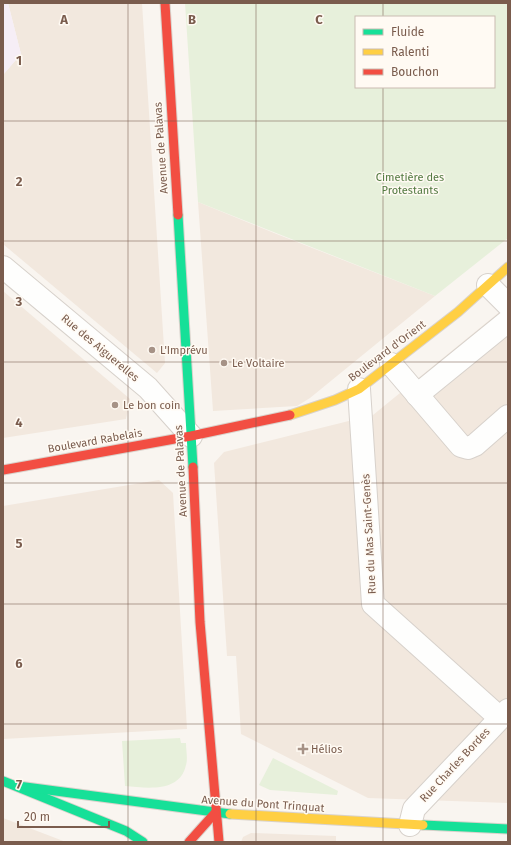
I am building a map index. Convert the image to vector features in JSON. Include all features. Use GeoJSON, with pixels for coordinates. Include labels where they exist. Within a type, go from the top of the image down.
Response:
{"type":"FeatureCollection","features":[{"type":"Feature","properties":{"kind":"main road","name":"Avenue de Palavas"},"geometry":{"type":"LineString","coordinates":[[165,3],[191,436],[200,622],[218,842]]}},
{"type":"Feature","properties":{"kind":"main road","name":"Boulevard d'Orient"},"geometry":{"type":"LineString","coordinates":[[191,436],[295,414],[335,400],[359,389],[458,312],[508,267]]}},
{"type":"Feature","properties":{"kind":"main road","name":"Boulevard Rabelais"},"geometry":{"type":"LineString","coordinates":[[3,470],[191,436]]}},
{"type":"Feature","properties":{"kind":"main road"},"geometry":{"type":"LineString","coordinates":[[3,781],[126,831],[143,842]]}},
{"type":"Feature","properties":{"kind":"main road","name":"Avenue du Pont Trinquat"},"geometry":{"type":"LineString","coordinates":[[18,786],[215,814],[508,829]]}},
{"type":"Feature","properties":{"kind":"main road"},"geometry":{"type":"LineString","coordinates":[[189,842],[215,814]]}},
{"type":"Feature","properties":{"kind":"street","name":"Rue des Aiguerelles"},"geometry":{"type":"LineString","coordinates":[[3,267],[148,388],[191,436]]}},
{"type":"Feature","properties":{"kind":"street"},"geometry":{"type":"LineString","coordinates":[[488,285],[508,305]]}},
{"type":"Feature","properties":{"kind":"street"},"geometry":{"type":"LineString","coordinates":[[417,395],[508,321]]}},
{"type":"Feature","properties":{"kind":"street"},"geometry":{"type":"LineString","coordinates":[[391,364],[461,446],[468,448],[475,445],[508,416]]}},
{"type":"Feature","properties":{"kind":"street","name":"Rue du Mas Saint-Genès"},"geometry":{"type":"LineString","coordinates":[[359,389],[373,604],[504,714]]}},
{"type":"Feature","properties":{"kind":"street","name":"Rue Charles Bordes"},"geometry":{"type":"LineString","coordinates":[[410,825],[414,809],[504,714]]}},
{"type":"Feature","properties":{"kind":"shaded area"},"geometry":{"type":"Polygon","coordinates":[[[3,3],[8,3],[21,54],[3,75],[3,3]]]}},
{"type":"Feature","properties":{"kind":"shaded area"},"geometry":{"type":"Polygon","coordinates":[[[8,3],[142,3],[165,363],[157,373],[3,244],[3,75],[21,54],[8,3]]]}},
{"type":"Feature","properties":{"kind":"shaded area"},"geometry":{"type":"Polygon","coordinates":[[[198,202],[435,296],[310,398],[297,406],[213,411],[198,202]]]}},
{"type":"Feature","properties":{"kind":"shaded area"},"geometry":{"type":"Polygon","coordinates":[[[3,291],[130,399],[126,419],[3,438],[3,291]]]}},
{"type":"Feature","properties":{"kind":"shaded area"},"geometry":{"type":"Polygon","coordinates":[[[508,305],[508,803],[368,798],[241,734],[236,656],[227,656],[214,463],[224,452],[373,415],[508,305]]]}},
{"type":"Feature","properties":{"kind":"shaded area"},"geometry":{"type":"Polygon","coordinates":[[[159,480],[173,493],[187,729],[3,739],[3,506],[159,480]]]}},
{"type":"Feature","properties":{"kind":"shaded area"},"geometry":{"type":"Polygon","coordinates":[[[3,818],[66,842],[3,842],[3,818]]]}},
{"type":"Feature","properties":{"kind":"shaded area"},"geometry":{"type":"Polygon","coordinates":[[[251,833],[336,836],[336,842],[241,842],[243,837],[251,833]]]}},
{"type":"Feature","properties":{"kind":"green space","name":"Cimetière des Protestants"},"geometry":{"type":"Polygon","coordinates":[[[185,3],[508,3],[508,238],[435,296],[198,202],[185,3]]]}},
{"type":"Feature","properties":{"kind":"green space"},"geometry":{"type":"Polygon","coordinates":[[[180,738],[181,743],[186,743],[187,760],[183,774],[177,780],[162,787],[143,788],[125,786],[122,741],[180,738]]]}},
{"type":"Feature","properties":{"kind":"green space"},"geometry":{"type":"Polygon","coordinates":[[[273,758],[338,791],[337,795],[270,790],[259,785],[273,758]]]}},
{"type":"Feature","properties":{"kind":"traffic: fast"},"geometry":{"type":"LineString","coordinates":[[178,215],[193,467]]}},
{"type":"Feature","properties":{"kind":"traffic: fast"},"geometry":{"type":"LineString","coordinates":[[3,781],[126,831],[143,842]]}},
{"type":"Feature","properties":{"kind":"traffic: fast"},"geometry":{"type":"LineString","coordinates":[[18,786],[230,814]]}},
{"type":"Feature","properties":{"kind":"traffic: fast"},"geometry":{"type":"LineString","coordinates":[[423,825],[508,829]]}},
{"type":"Feature","properties":{"kind":"traffic: slow"},"geometry":{"type":"LineString","coordinates":[[290,415],[335,400],[359,389],[458,312],[508,267]]}},
{"type":"Feature","properties":{"kind":"traffic: slow"},"geometry":{"type":"LineString","coordinates":[[230,814],[423,825]]}},
{"type":"Feature","properties":{"kind":"traffic: jam"},"geometry":{"type":"LineString","coordinates":[[165,3],[178,215]]}},
{"type":"Feature","properties":{"kind":"traffic: jam"},"geometry":{"type":"LineString","coordinates":[[3,470],[191,436],[290,415]]}},
{"type":"Feature","properties":{"kind":"traffic: jam"},"geometry":{"type":"LineString","coordinates":[[193,467],[200,622],[219,842]]}},
{"type":"Feature","properties":{"kind":"traffic: jam"},"geometry":{"type":"LineString","coordinates":[[189,842],[215,813]]}},
{"type":"Feature","properties":{"kind":"place","name":"L'Imprévu"},"geometry":{"type":"Point","coordinates":[152,350]}},
{"type":"Feature","properties":{"kind":"place","name":"Le Voltaire"},"geometry":{"type":"Point","coordinates":[224,363]}},
{"type":"Feature","properties":{"kind":"place","name":"Le bon coin"},"geometry":{"type":"Point","coordinates":[115,405]}},
{"type":"Feature","properties":{"kind":"place","name":"Hélios"},"geometry":{"type":"Point","coordinates":[303,749]}}]}
